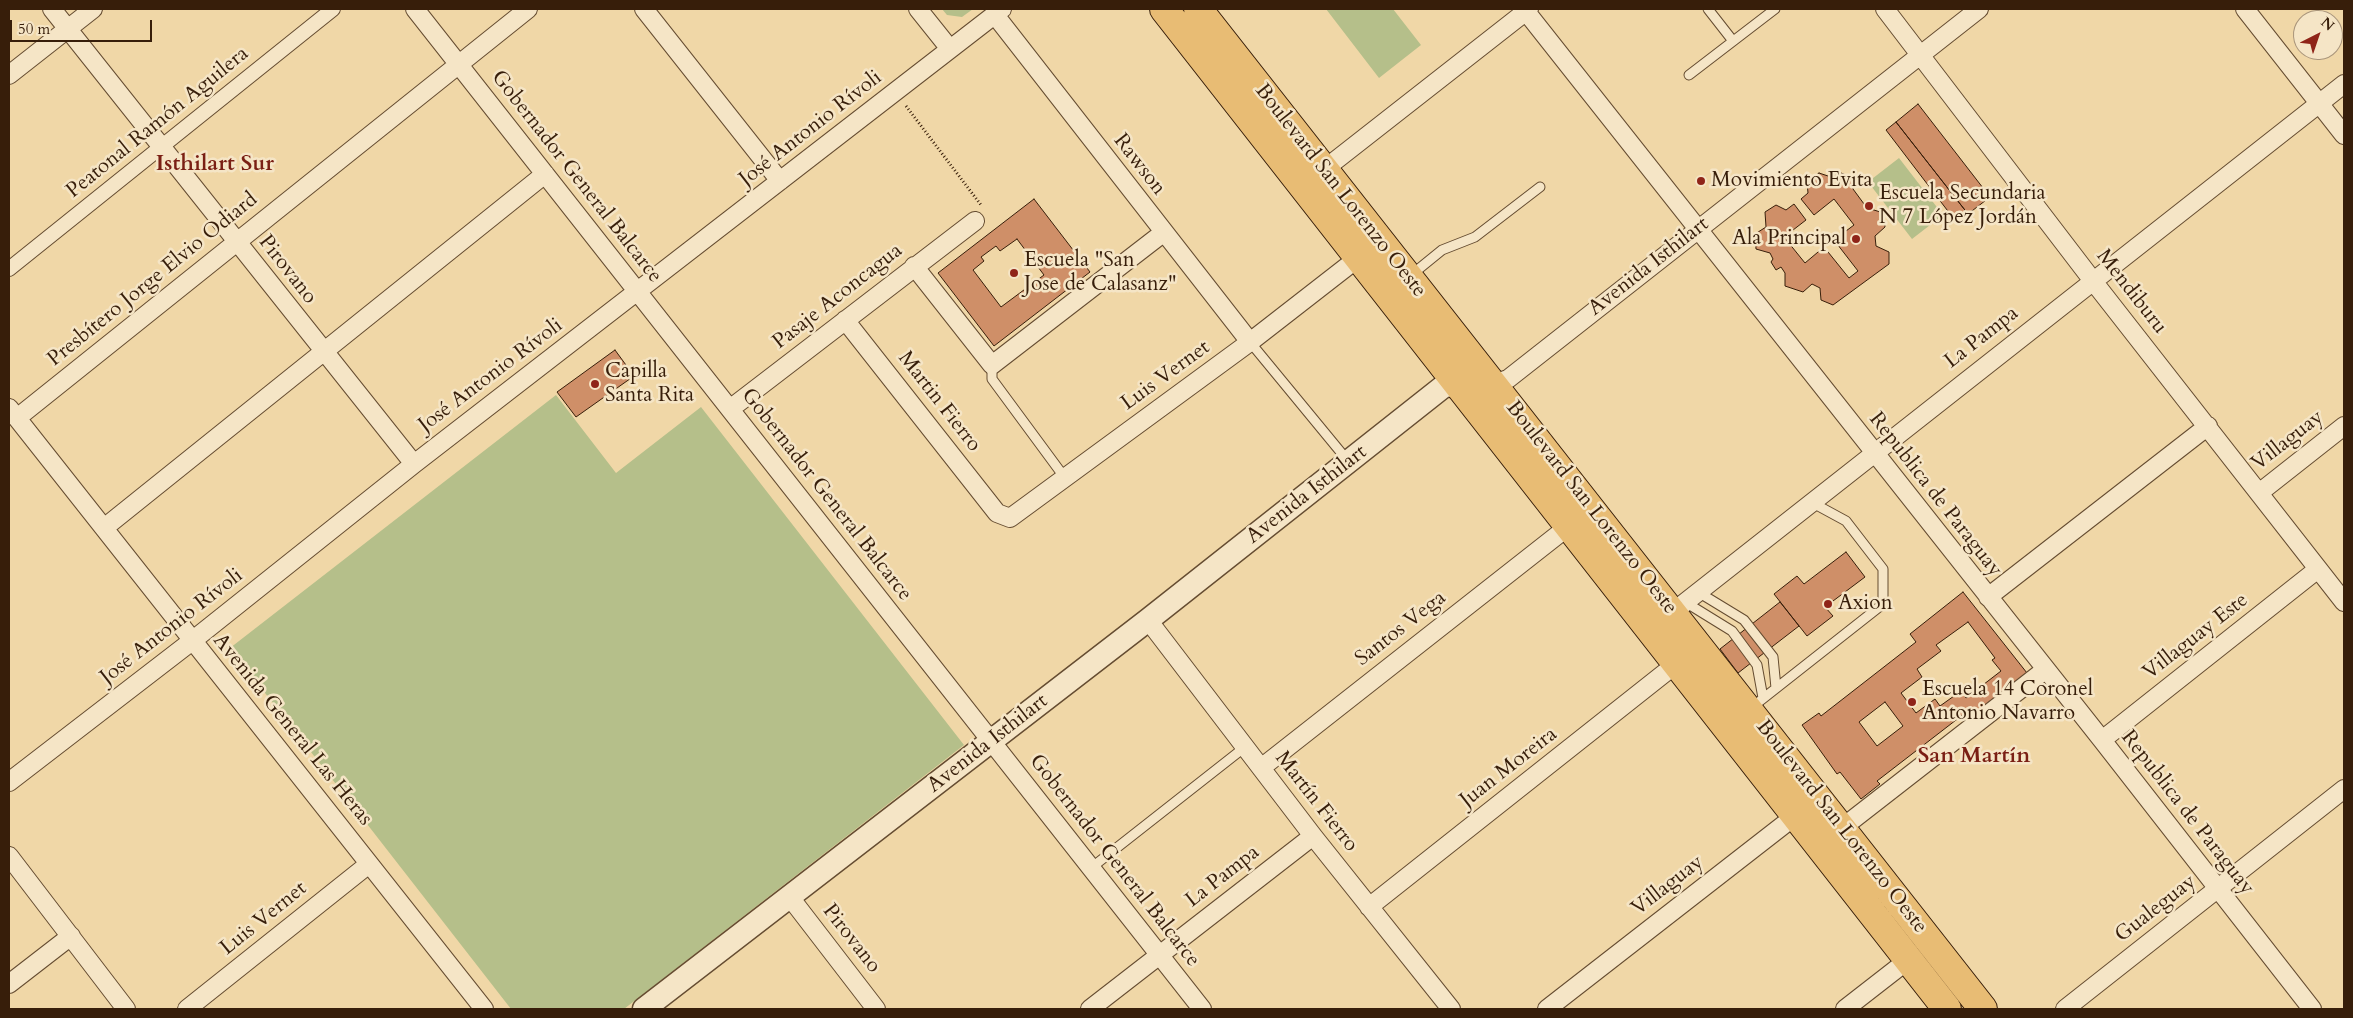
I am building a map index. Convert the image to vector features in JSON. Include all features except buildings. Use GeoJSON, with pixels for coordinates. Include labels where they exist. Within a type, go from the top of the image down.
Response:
{"type":"FeatureCollection","features":[{"type":"Feature","properties":{"kind":"main road","name":"Boulevard San Lorenzo Oeste"},"geometry":{"type":"LineString","coordinates":[[1164,9],[1946,1009]]}},
{"type":"Feature","properties":{"kind":"main road","name":"Boulevard San Lorenzo Oeste"},"geometry":{"type":"LineString","coordinates":[[1198,9],[1493,384],[1685,602],[1818,798],[1983,1009]]}},
{"type":"Feature","properties":{"kind":"street","name":"Pirovano"},"geometry":{"type":"LineString","coordinates":[[52,9],[414,464]]}},
{"type":"Feature","properties":{"kind":"street"},"geometry":{"type":"LineString","coordinates":[[9,75],[93,9]]}},
{"type":"Feature","properties":{"kind":"street","name":"Peatonal Ramón Aguilera"},"geometry":{"type":"LineString","coordinates":[[9,269],[333,9]]}},
{"type":"Feature","properties":{"kind":"street","name":"Gobernador General Balcarce"},"geometry":{"type":"LineString","coordinates":[[415,9],[1202,1009]]}},
{"type":"Feature","properties":{"kind":"street","name":"Presbítero Jorge Elvio Odiard"},"geometry":{"type":"LineString","coordinates":[[13,413],[237,242],[528,9]]}},
{"type":"Feature","properties":{"kind":"street"},"geometry":{"type":"LineString","coordinates":[[644,9],[780,181]]}},
{"type":"Feature","properties":{"kind":"street"},"geometry":{"type":"LineString","coordinates":[[918,9],[950,50]]}},
{"type":"Feature","properties":{"kind":"street","name":"Mendiburu"},"geometry":{"type":"LineString","coordinates":[[1885,9],[2344,602]]}},
{"type":"Feature","properties":{"kind":"street","name":"Avenida Isthilart"},"geometry":{"type":"LineString","coordinates":[[644,1009],[1148,620],[1444,386],[1493,384],[1508,379],[1980,9]]}},
{"type":"Feature","properties":{"kind":"street"},"geometry":{"type":"LineString","coordinates":[[2245,9],[2344,134]]}},
{"type":"Feature","properties":{"kind":"street"},"geometry":{"type":"LineString","coordinates":[[1302,187],[1526,10]]}},
{"type":"Feature","properties":{"kind":"street","name":"Republica de Paraguay"},"geometry":{"type":"LineString","coordinates":[[1526,10],[2312,1009]]}},
{"type":"Feature","properties":{"kind":"street","name":"José Antonio Rívoli"},"geometry":{"type":"LineString","coordinates":[[9,782],[192,641],[414,464],[638,293],[895,91],[999,12]]}},
{"type":"Feature","properties":{"kind":"street","name":"Rawson"},"geometry":{"type":"LineString","coordinates":[[999,12],[1163,233],[1250,342]]}},
{"type":"Feature","properties":{"kind":"street","name":"La Pampa"},"geometry":{"type":"LineString","coordinates":[[1650,630],[2344,84]]}},
{"type":"Feature","properties":{"kind":"street"},"geometry":{"type":"LineString","coordinates":[[104,528],[545,174]]}},
{"type":"Feature","properties":{"kind":"street","name":"Pasaje Aconcagua"},"geometry":{"type":"LineString","coordinates":[[730,409],[975,221]]}},
{"type":"Feature","properties":{"kind":"street"},"geometry":{"type":"LineString","coordinates":[[914,266],[992,365],[1163,233]]}},
{"type":"Feature","properties":{"kind":"street","name":"Luis Vernet"},"geometry":{"type":"LineString","coordinates":[[997,513],[1006,518],[1014,516],[1250,342],[1358,258]]}},
{"type":"Feature","properties":{"kind":"street","name":"Martin Fierro"},"geometry":{"type":"LineString","coordinates":[[845,320],[997,513]]}},
{"type":"Feature","properties":{"kind":"street","name":"Avenida General Las Heras"},"geometry":{"type":"LineString","coordinates":[[13,413],[484,1009]]}},
{"type":"Feature","properties":{"kind":"street"},"geometry":{"type":"LineString","coordinates":[[1988,597],[2208,426]]}},
{"type":"Feature","properties":{"kind":"street","name":"Villaguay"},"geometry":{"type":"LineString","coordinates":[[2259,493],[2344,426]]}},
{"type":"Feature","properties":{"kind":"street","name":"Santos Vega"},"geometry":{"type":"LineString","coordinates":[[1261,768],[1569,526]]}},
{"type":"Feature","properties":{"kind":"street","name":"Villaguay Este"},"geometry":{"type":"LineString","coordinates":[[2102,740],[2318,569]]}},
{"type":"Feature","properties":{"kind":"street","name":"Martín Fierro"},"geometry":{"type":"LineString","coordinates":[[1148,620],[1313,836],[1451,1009]]}},
{"type":"Feature","properties":{"kind":"street","name":"Juan Moreira"},"geometry":{"type":"LineString","coordinates":[[1369,907],[1676,664]]}},
{"type":"Feature","properties":{"kind":"street"},"geometry":{"type":"LineString","coordinates":[[1842,828],[2045,670]]}},
{"type":"Feature","properties":{"kind":"street","name":"Gualeguay"},"geometry":{"type":"LineString","coordinates":[[2065,1009],[2344,789]]}},
{"type":"Feature","properties":{"kind":"street","name":"Villaguay"},"geometry":{"type":"LineString","coordinates":[[1547,1009],[1818,798]]}},
{"type":"Feature","properties":{"kind":"street","name":"La Pampa"},"geometry":{"type":"LineString","coordinates":[[1090,1009],[1313,836]]}},
{"type":"Feature","properties":{"kind":"street"},"geometry":{"type":"LineString","coordinates":[[9,856],[126,1009]]}},
{"type":"Feature","properties":{"kind":"street","name":"Luis Vernet"},"geometry":{"type":"LineString","coordinates":[[187,1009],[370,864]]}},
{"type":"Feature","properties":{"kind":"street","name":"Pirovano"},"geometry":{"type":"LineString","coordinates":[[789,896],[876,1009]]}},
{"type":"Feature","properties":{"kind":"street"},"geometry":{"type":"LineString","coordinates":[[9,984],[71,936]]}},
{"type":"Feature","properties":{"kind":"street"},"geometry":{"type":"LineString","coordinates":[[1845,1009],[1908,960]]}},
{"type":"Feature","properties":{"kind":"lane"},"geometry":{"type":"LineString","coordinates":[[1708,9],[1734,41]]}},
{"type":"Feature","properties":{"kind":"lane"},"geometry":{"type":"LineString","coordinates":[[1690,75],[1775,9]]}},
{"type":"Feature","properties":{"kind":"lane"},"geometry":{"type":"LineString","coordinates":[[1408,278],[1442,250],[1474,237],[1540,187]]}},
{"type":"Feature","properties":{"kind":"lane"},"geometry":{"type":"LineString","coordinates":[[1250,342],[1349,461]]}},
{"type":"Feature","properties":{"kind":"lane"},"geometry":{"type":"LineString","coordinates":[[992,365],[992,379],[1065,478]]}},
{"type":"Feature","properties":{"kind":"lane"},"geometry":{"type":"LineString","coordinates":[[1756,704],[1883,604],[1883,569],[1846,521],[1811,502]]}},
{"type":"Feature","properties":{"kind":"lane"},"geometry":{"type":"LineString","coordinates":[[1685,602],[1744,620],[1773,657],[1776,688]]}},
{"type":"Feature","properties":{"kind":"lane"},"geometry":{"type":"LineString","coordinates":[[1091,868],[1245,748]]}},
{"type":"Feature","properties":{"kind":"path"},"geometry":{"type":"LineString","coordinates":[[895,91],[986,212],[975,221]]}},
{"type":"Feature","properties":{"kind":"green space"},"geometry":{"type":"Polygon","coordinates":[[[942,9],[973,9],[962,17],[947,15],[942,9]]]}},
{"type":"Feature","properties":{"kind":"green space"},"geometry":{"type":"Polygon","coordinates":[[[1326,9],[1393,9],[1421,45],[1379,78],[1326,9]]]}},
{"type":"Feature","properties":{"kind":"green space"},"geometry":{"type":"Polygon","coordinates":[[[1899,158],[1943,215],[1912,239],[1868,182],[1899,158]]]}},
{"type":"Feature","properties":{"kind":"green space"},"geometry":{"type":"Polygon","coordinates":[[[556,395],[616,473],[701,407],[964,745],[624,1009],[511,1009],[230,648],[556,395]]]}},
{"type":"Feature","properties":{"kind":"place","name":"Movimiento Evita"},"geometry":{"type":"Point","coordinates":[1701,181]}},
{"type":"Feature","properties":{"kind":"place","name":"Escuela Secundaria N 7 López Jordán"},"geometry":{"type":"Point","coordinates":[1869,206]}},
{"type":"Feature","properties":{"kind":"place","name":"Ala Principal"},"geometry":{"type":"Point","coordinates":[1856,239]}},
{"type":"Feature","properties":{"kind":"place","name":"Escuela \"San Jose de Calasanz\""},"geometry":{"type":"Point","coordinates":[1014,273]}},
{"type":"Feature","properties":{"kind":"place","name":"Capilla Santa Rita"},"geometry":{"type":"Point","coordinates":[595,384]}},
{"type":"Feature","properties":{"kind":"place","name":"Axion"},"geometry":{"type":"Point","coordinates":[1828,604]}},
{"type":"Feature","properties":{"kind":"place","name":"Escuela 14 Coronel Antonio Navarro"},"geometry":{"type":"Point","coordinates":[1912,702]}},
{"type":"Feature","properties":{"kind":"district","name":"Isthilart Sur"},"geometry":{"type":"Point","coordinates":[215,165]}},
{"type":"Feature","properties":{"kind":"district","name":"San Martín"},"geometry":{"type":"Point","coordinates":[1974,757]}}]}
